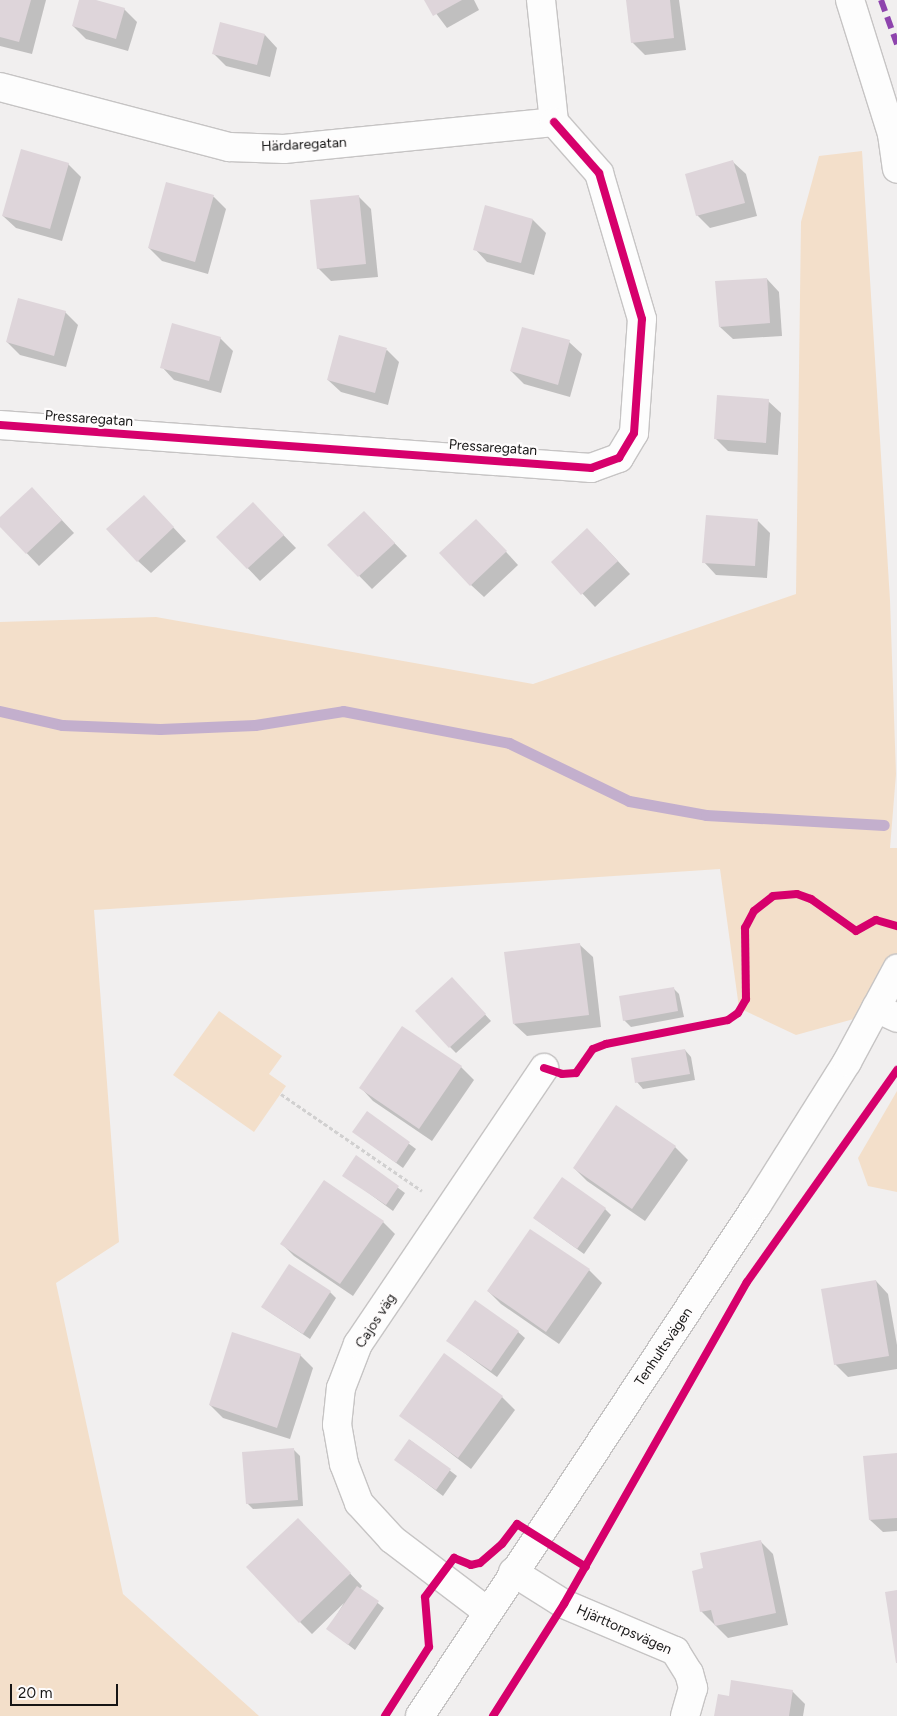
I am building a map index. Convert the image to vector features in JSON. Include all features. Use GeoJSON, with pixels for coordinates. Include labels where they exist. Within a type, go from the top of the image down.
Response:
{"type":"FeatureCollection","features":[{"type":"Feature","properties":{"kind":"street"},"geometry":{"type":"LineString","coordinates":[[541,0],[554,122]]}},
{"type":"Feature","properties":{"kind":"street"},"geometry":{"type":"LineString","coordinates":[[850,0],[892,134],[897,169]]}},
{"type":"Feature","properties":{"kind":"street","name":"Härdaregatan"},"geometry":{"type":"LineString","coordinates":[[0,87],[229,148],[284,149],[554,122]]}},
{"type":"Feature","properties":{"kind":"street","name":"Pressaregatan"},"geometry":{"type":"LineString","coordinates":[[0,425],[590,468],[619,458],[634,433],[642,319],[599,173],[554,122]]}},
{"type":"Feature","properties":{"kind":"street","name":"Tenhultsvägen"},"geometry":{"type":"LineString","coordinates":[[420,1716],[667,1344],[847,1062],[887,1013],[897,970]]}},
{"type":"Feature","properties":{"kind":"street","name":"Cajos väg"},"geometry":{"type":"LineString","coordinates":[[488,1612],[392,1539],[359,1503],[344,1464],[337,1425],[341,1388],[358,1344],[544,1068]]}},
{"type":"Feature","properties":{"kind":"street","name":"Hjärttorpsvägen"},"geometry":{"type":"LineString","coordinates":[[514,1572],[564,1604],[675,1651],[689,1673],[693,1688],[691,1705],[685,1716]]}},
{"type":"Feature","properties":{"kind":"path"},"geometry":{"type":"LineString","coordinates":[[281,1094],[450,1210]]}},
{"type":"Feature","properties":{"kind":"shaded area"},"geometry":{"type":"Polygon","coordinates":[[[862,151],[890,600],[896,774],[890,848],[897,848],[897,1007],[796,1035],[739,1008],[720,869],[94,910],[119,1242],[56,1283],[123,1594],[259,1716],[0,1716],[0,622],[156,617],[533,684],[796,594],[801,222],[819,156],[862,151]]]}},
{"type":"Feature","properties":{"kind":"shaded area"},"geometry":{"type":"Polygon","coordinates":[[[219,1011],[282,1056],[269,1074],[286,1086],[254,1132],[173,1075],[219,1011]]]}},
{"type":"Feature","properties":{"kind":"shaded area"},"geometry":{"type":"Polygon","coordinates":[[[897,1091],[897,1192],[868,1186],[858,1158],[897,1091]]]}},
{"type":"Feature","properties":{"kind":"building"},"geometry":{"type":"Polygon","coordinates":[[[0,0],[31,0],[19,42],[0,37],[0,0]]]}},
{"type":"Feature","properties":{"kind":"building"},"geometry":{"type":"Polygon","coordinates":[[[79,0],[96,0],[125,8],[116,39],[72,26],[79,0]]]}},
{"type":"Feature","properties":{"kind":"building"},"geometry":{"type":"Polygon","coordinates":[[[424,0],[462,0],[433,16],[424,0]]]}},
{"type":"Feature","properties":{"kind":"building"},"geometry":{"type":"Polygon","coordinates":[[[626,0],[670,0],[674,38],[631,43],[626,0]]]}},
{"type":"Feature","properties":{"kind":"building"},"geometry":{"type":"Polygon","coordinates":[[[220,22],[265,34],[257,65],[212,54],[220,22]]]}},
{"type":"Feature","properties":{"kind":"building"},"geometry":{"type":"Polygon","coordinates":[[[21,149],[69,163],[50,229],[2,216],[21,149]]]}},
{"type":"Feature","properties":{"kind":"building"},"geometry":{"type":"Polygon","coordinates":[[[733,160],[745,203],[696,216],[685,174],[733,160]]]}},
{"type":"Feature","properties":{"kind":"building"},"geometry":{"type":"Polygon","coordinates":[[[166,182],[214,195],[195,262],[148,248],[166,182]]]}},
{"type":"Feature","properties":{"kind":"building"},"geometry":{"type":"Polygon","coordinates":[[[359,195],[366,264],[317,269],[310,200],[359,195]]]}},
{"type":"Feature","properties":{"kind":"building"},"geometry":{"type":"Polygon","coordinates":[[[485,205],[533,219],[521,263],[473,250],[485,205]]]}},
{"type":"Feature","properties":{"kind":"building"},"geometry":{"type":"Polygon","coordinates":[[[767,278],[770,323],[719,327],[715,281],[767,278]]]}},
{"type":"Feature","properties":{"kind":"building"},"geometry":{"type":"Polygon","coordinates":[[[18,298],[66,311],[54,356],[6,342],[18,298]]]}},
{"type":"Feature","properties":{"kind":"building"},"geometry":{"type":"Polygon","coordinates":[[[172,323],[221,337],[209,381],[160,368],[172,323]]]}},
{"type":"Feature","properties":{"kind":"building"},"geometry":{"type":"Polygon","coordinates":[[[522,327],[570,340],[558,385],[510,371],[522,327]]]}},
{"type":"Feature","properties":{"kind":"building"},"geometry":{"type":"Polygon","coordinates":[[[339,335],[387,348],[375,393],[327,380],[339,335]]]}},
{"type":"Feature","properties":{"kind":"building"},"geometry":{"type":"Polygon","coordinates":[[[717,395],[769,399],[766,443],[714,439],[717,395]]]}},
{"type":"Feature","properties":{"kind":"building"},"geometry":{"type":"Polygon","coordinates":[[[32,487],[62,520],[26,554],[0,527],[0,517],[32,487]]]}},
{"type":"Feature","properties":{"kind":"building"},"geometry":{"type":"Polygon","coordinates":[[[144,495],[174,527],[137,562],[106,529],[144,495]]]}},
{"type":"Feature","properties":{"kind":"building"},"geometry":{"type":"Polygon","coordinates":[[[253,502],[284,535],[247,569],[216,537],[253,502]]]}},
{"type":"Feature","properties":{"kind":"building"},"geometry":{"type":"Polygon","coordinates":[[[364,511],[395,543],[358,577],[327,545],[364,511]]]}},
{"type":"Feature","properties":{"kind":"building"},"geometry":{"type":"Polygon","coordinates":[[[706,515],[758,519],[755,566],[702,563],[706,515]]]}},
{"type":"Feature","properties":{"kind":"building"},"geometry":{"type":"Polygon","coordinates":[[[476,519],[507,551],[470,586],[439,553],[476,519]]]}},
{"type":"Feature","properties":{"kind":"building"},"geometry":{"type":"Polygon","coordinates":[[[587,528],[618,561],[581,595],[551,562],[587,528]]]}},
{"type":"Feature","properties":{"kind":"building"},"geometry":{"type":"Polygon","coordinates":[[[580,943],[589,1015],[513,1024],[504,952],[580,943]]]}},
{"type":"Feature","properties":{"kind":"building"},"geometry":{"type":"Polygon","coordinates":[[[452,977],[486,1014],[449,1048],[415,1011],[452,977]]]}},
{"type":"Feature","properties":{"kind":"building"},"geometry":{"type":"Polygon","coordinates":[[[674,987],[678,1011],[623,1021],[619,996],[674,987]]]}},
{"type":"Feature","properties":{"kind":"building"},"geometry":{"type":"Polygon","coordinates":[[[402,1026],[462,1066],[419,1129],[359,1088],[402,1026]]]}},
{"type":"Feature","properties":{"kind":"building"},"geometry":{"type":"Polygon","coordinates":[[[685,1049],[690,1074],[635,1083],[631,1058],[685,1049]]]}},
{"type":"Feature","properties":{"kind":"building"},"geometry":{"type":"Polygon","coordinates":[[[616,1105],[676,1146],[632,1209],[573,1168],[616,1105]]]}},
{"type":"Feature","properties":{"kind":"building"},"geometry":{"type":"Polygon","coordinates":[[[367,1111],[410,1142],[396,1163],[352,1132],[367,1111]]]}},
{"type":"Feature","properties":{"kind":"building"},"geometry":{"type":"Polygon","coordinates":[[[356,1155],[399,1186],[386,1205],[342,1176],[356,1155]]]}},
{"type":"Feature","properties":{"kind":"building"},"geometry":{"type":"Polygon","coordinates":[[[562,1177],[606,1208],[577,1249],[533,1218],[562,1177]]]}},
{"type":"Feature","properties":{"kind":"building"},"geometry":{"type":"Polygon","coordinates":[[[324,1180],[384,1221],[340,1284],[280,1244],[324,1180]]]}},
{"type":"Feature","properties":{"kind":"building"},"geometry":{"type":"Polygon","coordinates":[[[530,1229],[590,1269],[546,1332],[487,1291],[530,1229]]]}},
{"type":"Feature","properties":{"kind":"building"},"geometry":{"type":"Polygon","coordinates":[[[289,1264],[331,1291],[303,1334],[261,1307],[289,1264]]]}},
{"type":"Feature","properties":{"kind":"building"},"geometry":{"type":"Polygon","coordinates":[[[876,1280],[889,1356],[834,1365],[821,1289],[876,1280]]]}},
{"type":"Feature","properties":{"kind":"building"},"geometry":{"type":"Polygon","coordinates":[[[475,1300],[519,1331],[491,1371],[446,1341],[475,1300]]]}},
{"type":"Feature","properties":{"kind":"building"},"geometry":{"type":"Polygon","coordinates":[[[232,1332],[301,1354],[277,1428],[209,1405],[232,1332]]]}},
{"type":"Feature","properties":{"kind":"building"},"geometry":{"type":"Polygon","coordinates":[[[444,1353],[503,1396],[458,1458],[399,1416],[444,1353]]]}},
{"type":"Feature","properties":{"kind":"building"},"geometry":{"type":"Polygon","coordinates":[[[409,1439],[451,1469],[436,1490],[394,1460],[409,1439]]]}},
{"type":"Feature","properties":{"kind":"building"},"geometry":{"type":"Polygon","coordinates":[[[294,1448],[298,1500],[246,1504],[242,1452],[294,1448]]]}},
{"type":"Feature","properties":{"kind":"building"},"geometry":{"type":"Polygon","coordinates":[[[897,1453],[897,1518],[869,1520],[863,1456],[897,1453]]]}},
{"type":"Feature","properties":{"kind":"building"},"geometry":{"type":"Polygon","coordinates":[[[298,1518],[351,1573],[299,1623],[246,1567],[298,1518]]]}},
{"type":"Feature","properties":{"kind":"building"},"geometry":{"type":"Polygon","coordinates":[[[761,1540],[776,1613],[715,1626],[711,1610],[700,1612],[692,1571],[703,1568],[700,1553],[761,1540]]]}},
{"type":"Feature","properties":{"kind":"building"},"geometry":{"type":"Polygon","coordinates":[[[357,1586],[379,1601],[348,1645],[326,1629],[357,1586]]]}},
{"type":"Feature","properties":{"kind":"building"},"geometry":{"type":"Polygon","coordinates":[[[897,1590],[897,1663],[896,1663],[885,1592],[897,1590]]]}},
{"type":"Feature","properties":{"kind":"building"},"geometry":{"type":"Polygon","coordinates":[[[731,1680],[793,1690],[789,1716],[714,1716],[718,1694],[729,1696],[731,1680]]]}},
{"type":"Feature","properties":{"kind":"waterway"},"geometry":{"type":"LineString","coordinates":[[0,711],[62,725],[160,729],[255,725],[343,711],[509,743],[629,801],[706,815],[884,825]]}},
{"type":"Feature","properties":{"kind":"marked path"},"geometry":{"type":"LineString","coordinates":[[881,0],[897,44]]}},
{"type":"Feature","properties":{"kind":"cycle path"},"geometry":{"type":"LineString","coordinates":[[0,425],[591,468],[619,458],[634,433],[642,319],[599,173],[554,122]]}},
{"type":"Feature","properties":{"kind":"cycle path"},"geometry":{"type":"LineString","coordinates":[[544,1068],[562,1074],[576,1073],[593,1049],[606,1044],[728,1020],[738,1013],[746,999],[745,928],[754,911],[773,896],[797,894],[811,899],[856,931],[876,920],[897,926]]}},
{"type":"Feature","properties":{"kind":"cycle path"},"geometry":{"type":"LineString","coordinates":[[493,1716],[564,1604],[747,1282],[897,1070]]}},
{"type":"Feature","properties":{"kind":"cycle path"},"geometry":{"type":"LineString","coordinates":[[385,1716],[429,1647],[425,1597],[454,1558],[471,1565],[480,1563],[502,1544],[517,1524],[586,1567]]}}]}
